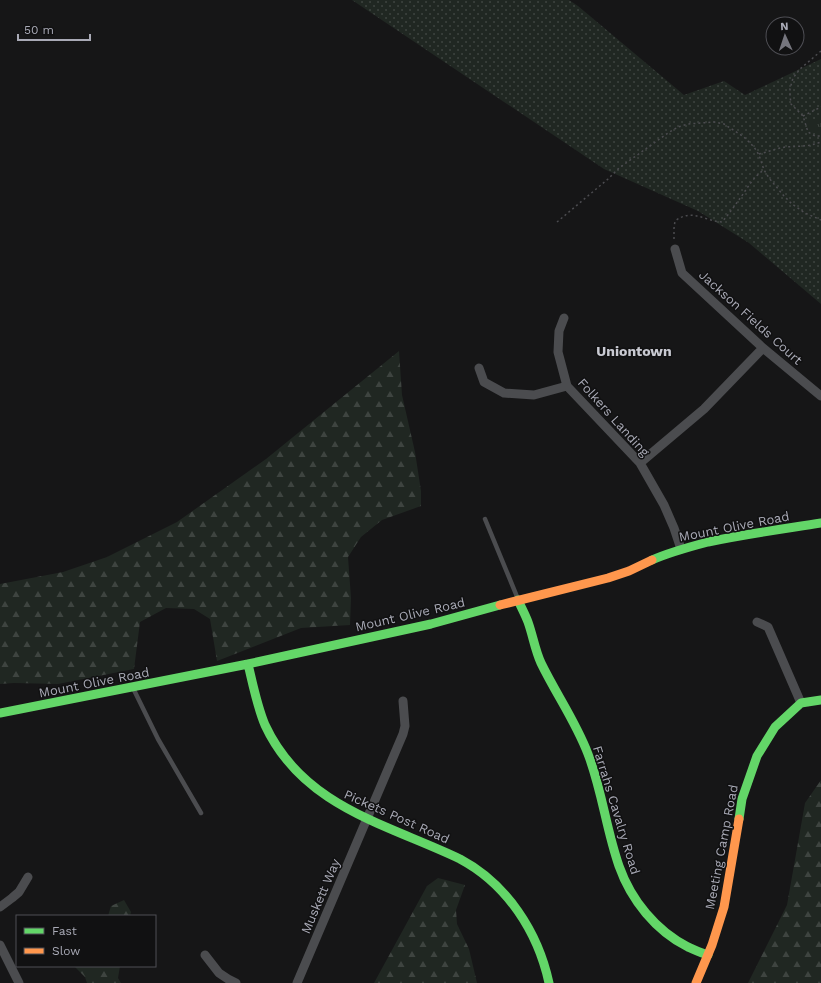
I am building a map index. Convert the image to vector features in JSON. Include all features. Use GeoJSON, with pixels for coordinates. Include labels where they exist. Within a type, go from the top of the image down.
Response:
{"type":"FeatureCollection","features":[{"type":"Feature","properties":{"kind":"street","name":"Jackson Fields Court"},"geometry":{"type":"LineString","coordinates":[[675,249],[682,272],[763,348],[821,396]]}},
{"type":"Feature","properties":{"kind":"street","name":"Folkers Landing"},"geometry":{"type":"LineString","coordinates":[[564,318],[559,331],[558,352],[567,386],[640,463],[664,505],[681,549]]}},
{"type":"Feature","properties":{"kind":"street"},"geometry":{"type":"LineString","coordinates":[[640,463],[704,409],[763,348]]}},
{"type":"Feature","properties":{"kind":"street"},"geometry":{"type":"LineString","coordinates":[[479,368],[484,382],[504,393],[534,396],[567,386]]}},
{"type":"Feature","properties":{"kind":"street","name":"Mount Olive Road"},"geometry":{"type":"LineString","coordinates":[[0,713],[133,688],[437,622],[608,578],[681,549],[736,536],[821,523]]}},
{"type":"Feature","properties":{"kind":"street","name":"Farrahs Cavalry Road"},"geometry":{"type":"LineString","coordinates":[[518,600],[528,622],[534,644],[541,661],[574,724],[588,755],[600,792],[617,858],[628,886],[643,909],[672,937],[684,945],[708,955]]}},
{"type":"Feature","properties":{"kind":"street"},"geometry":{"type":"LineString","coordinates":[[757,622],[768,627],[801,703],[821,700]]}},
{"type":"Feature","properties":{"kind":"street","name":"Pickets Post Road"},"geometry":{"type":"LineString","coordinates":[[248,664],[255,698],[261,716],[272,737],[286,758],[304,779],[322,794],[366,819],[457,858],[477,870],[502,891],[525,921],[542,957],[549,983]]}},
{"type":"Feature","properties":{"kind":"street","name":"Muskett Way"},"geometry":{"type":"LineString","coordinates":[[297,983],[403,734],[405,726],[403,701]]}},
{"type":"Feature","properties":{"kind":"street","name":"Meeting Camp Road"},"geometry":{"type":"LineString","coordinates":[[696,983],[708,955],[724,907],[742,799],[749,777],[757,756],[775,726],[801,703]]}},
{"type":"Feature","properties":{"kind":"street"},"geometry":{"type":"LineString","coordinates":[[0,906],[19,892],[28,877]]}},
{"type":"Feature","properties":{"kind":"street"},"geometry":{"type":"LineString","coordinates":[[0,945],[19,983]]}},
{"type":"Feature","properties":{"kind":"street"},"geometry":{"type":"LineString","coordinates":[[205,955],[219,973],[236,983]]}},
{"type":"Feature","properties":{"kind":"lane"},"geometry":{"type":"LineString","coordinates":[[485,519],[518,600]]}},
{"type":"Feature","properties":{"kind":"lane"},"geometry":{"type":"LineString","coordinates":[[133,688],[158,739],[200,813]]}},
{"type":"Feature","properties":{"kind":"path"},"geometry":{"type":"LineString","coordinates":[[821,55],[820,52],[800,69],[793,78],[790,89],[791,104],[803,116],[808,132],[815,136],[821,136]]}},
{"type":"Feature","properties":{"kind":"path"},"geometry":{"type":"LineString","coordinates":[[803,116],[821,107]]}},
{"type":"Feature","properties":{"kind":"path"},"geometry":{"type":"LineString","coordinates":[[557,222],[619,168],[668,133],[678,127],[688,124],[714,122],[724,124],[744,137],[754,147],[764,170],[784,196],[805,213],[821,220]]}},
{"type":"Feature","properties":{"kind":"path"},"geometry":{"type":"LineString","coordinates":[[758,154],[786,147],[811,146],[821,142]]}},
{"type":"Feature","properties":{"kind":"path"},"geometry":{"type":"LineString","coordinates":[[675,249],[675,221],[680,217],[687,215],[722,222],[750,184],[764,170]]}},
{"type":"Feature","properties":{"kind":"green space"},"geometry":{"type":"Polygon","coordinates":[[[352,0],[569,0],[684,95],[724,81],[745,95],[821,59],[821,304],[749,243],[698,211],[604,169],[352,0]]]}},
{"type":"Feature","properties":{"kind":"green space"},"geometry":{"type":"Polygon","coordinates":[[[809,120],[821,120],[821,131],[809,131],[809,120]]]}},
{"type":"Feature","properties":{"kind":"green space"},"geometry":{"type":"Polygon","coordinates":[[[399,351],[402,395],[415,452],[421,491],[421,506],[382,520],[361,537],[348,557],[351,598],[350,625],[301,628],[217,661],[210,619],[194,609],[166,608],[140,622],[134,669],[58,684],[0,684],[0,584],[63,572],[107,557],[177,522],[266,459],[399,351]]]}},
{"type":"Feature","properties":{"kind":"green space"},"geometry":{"type":"Polygon","coordinates":[[[821,780],[821,983],[748,983],[787,905],[805,803],[821,780]]]}},
{"type":"Feature","properties":{"kind":"green space"},"geometry":{"type":"Polygon","coordinates":[[[438,878],[465,885],[456,910],[457,924],[469,949],[477,983],[374,983],[427,886],[438,878]]]}},
{"type":"Feature","properties":{"kind":"green space"},"geometry":{"type":"Polygon","coordinates":[[[124,900],[131,912],[130,915],[108,915],[111,906],[124,900]]]}},
{"type":"Feature","properties":{"kind":"green space"},"geometry":{"type":"Polygon","coordinates":[[[75,967],[120,967],[118,978],[121,983],[87,983],[85,977],[75,967]]]}},
{"type":"Feature","properties":{"kind":"traffic: fast"},"geometry":{"type":"LineString","coordinates":[[652,560],[708,542],[821,523]]}},
{"type":"Feature","properties":{"kind":"traffic: fast"},"geometry":{"type":"LineString","coordinates":[[518,600],[528,622],[541,663],[578,731],[588,754],[597,781],[619,866],[630,891],[646,913],[665,932],[688,947],[708,955]]}},
{"type":"Feature","properties":{"kind":"traffic: fast"},"geometry":{"type":"LineString","coordinates":[[0,713],[248,664],[431,624],[500,605]]}},
{"type":"Feature","properties":{"kind":"traffic: fast"},"geometry":{"type":"LineString","coordinates":[[248,664],[257,703],[265,725],[281,753],[301,776],[324,794],[349,810],[460,859],[477,869],[506,896],[518,911],[537,946],[549,983]]}},
{"type":"Feature","properties":{"kind":"traffic: fast"},"geometry":{"type":"LineString","coordinates":[[739,819],[742,799],[757,756],[775,727],[801,703],[821,700]]}},
{"type":"Feature","properties":{"kind":"traffic: slow"},"geometry":{"type":"LineString","coordinates":[[500,605],[608,578],[629,571],[652,560]]}},
{"type":"Feature","properties":{"kind":"traffic: slow"},"geometry":{"type":"LineString","coordinates":[[696,983],[712,945],[724,907],[739,819]]}},
{"type":"Feature","properties":{"kind":"district","name":"Uniontown"},"geometry":{"type":"Point","coordinates":[634,351]}}]}
